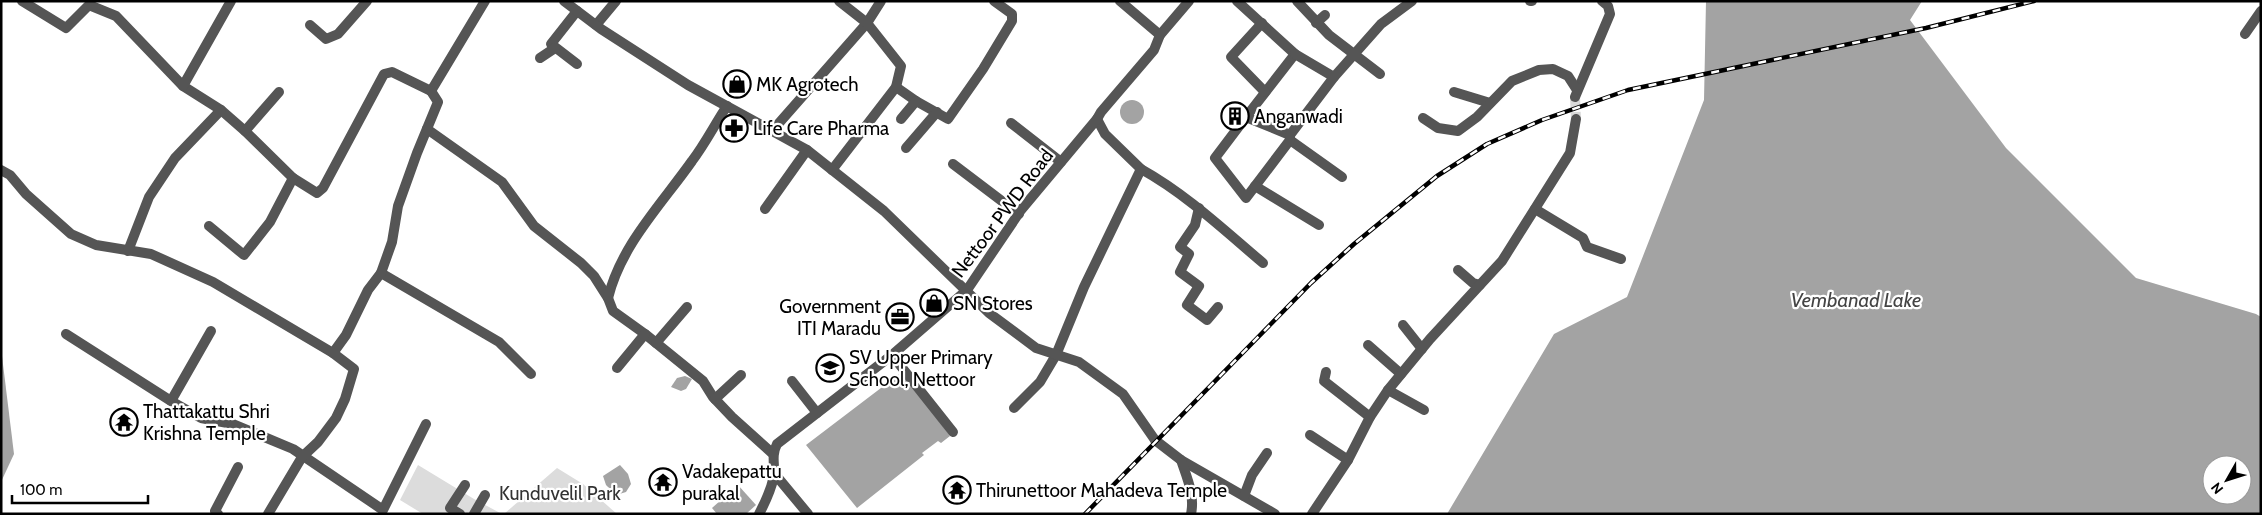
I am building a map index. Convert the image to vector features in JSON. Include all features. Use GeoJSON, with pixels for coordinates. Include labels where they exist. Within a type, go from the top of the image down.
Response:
{"type":"FeatureCollection","features":[{"type":"Feature","properties":{"kind":"street"},"geometry":{"type":"LineString","coordinates":[[22,1],[66,28],[88,6],[116,16],[183,86],[221,110],[245,130],[293,178],[317,193],[323,188],[384,74],[392,72],[431,91],[438,102],[398,206],[392,242],[381,273],[368,290],[346,335],[333,353]]}},
{"type":"Feature","properties":{"kind":"street"},"geometry":{"type":"LineString","coordinates":[[183,86],[231,1]]}},
{"type":"Feature","properties":{"kind":"street"},"geometry":{"type":"LineString","coordinates":[[310,25],[326,39],[338,34],[367,1]]}},
{"type":"Feature","properties":{"kind":"street"},"geometry":{"type":"LineString","coordinates":[[431,91],[485,1]]}},
{"type":"Feature","properties":{"kind":"street"},"geometry":{"type":"LineString","coordinates":[[564,1],[596,25],[688,85],[807,150],[884,211],[989,313],[1036,348],[1079,362],[1123,394],[1155,440],[1181,460],[1275,514]]}},
{"type":"Feature","properties":{"kind":"street"},"geometry":{"type":"LineString","coordinates":[[596,25],[616,1]]}},
{"type":"Feature","properties":{"kind":"street"},"geometry":{"type":"LineString","coordinates":[[832,170],[896,87],[901,66],[867,23],[839,1]]}},
{"type":"Feature","properties":{"kind":"street"},"geometry":{"type":"LineString","coordinates":[[772,131],[867,23],[881,1]]}},
{"type":"Feature","properties":{"kind":"street"},"geometry":{"type":"LineString","coordinates":[[896,87],[948,119],[1012,21],[1012,14],[994,1]]}},
{"type":"Feature","properties":{"kind":"street"},"geometry":{"type":"LineString","coordinates":[[1120,1],[1160,35]]}},
{"type":"Feature","properties":{"kind":"street","name":"Nettoor PWD Road"},"geometry":{"type":"LineString","coordinates":[[772,453],[777,444],[892,355],[967,290],[1019,214],[1097,119],[1100,112],[1154,50],[1160,35],[1189,1]]}},
{"type":"Feature","properties":{"kind":"street"},"geometry":{"type":"LineString","coordinates":[[1237,1],[1296,54],[1334,77]]}},
{"type":"Feature","properties":{"kind":"street"},"geometry":{"type":"LineString","coordinates":[[1297,1],[1316,23],[1380,74]]}},
{"type":"Feature","properties":{"kind":"street"},"geometry":{"type":"LineString","coordinates":[[1296,54],[1215,158],[1246,198],[1334,77],[1380,24],[1412,1]]}},
{"type":"Feature","properties":{"kind":"street"},"geometry":{"type":"LineString","coordinates":[[1423,118],[1438,128],[1458,131],[1477,117],[1512,81],[1539,70],[1553,69],[1568,76],[1576,93],[1610,14],[1608,6],[1602,1]]}},
{"type":"Feature","properties":{"kind":"street"},"geometry":{"type":"LineString","coordinates":[[577,11],[551,44],[577,64]]}},
{"type":"Feature","properties":{"kind":"street"},"geometry":{"type":"LineString","coordinates":[[2245,34],[2261,11]]}},
{"type":"Feature","properties":{"kind":"street"},"geometry":{"type":"LineString","coordinates":[[1316,23],[1325,15]]}},
{"type":"Feature","properties":{"kind":"street"},"geometry":{"type":"LineString","coordinates":[[1262,23],[1231,57],[1265,92]]}},
{"type":"Feature","properties":{"kind":"street"},"geometry":{"type":"LineString","coordinates":[[540,58],[554,48]]}},
{"type":"Feature","properties":{"kind":"street"},"geometry":{"type":"LineString","coordinates":[[245,130],[279,92]]}},
{"type":"Feature","properties":{"kind":"street"},"geometry":{"type":"LineString","coordinates":[[1454,92],[1490,103]]}},
{"type":"Feature","properties":{"kind":"street"},"geometry":{"type":"LineString","coordinates":[[901,119],[916,101]]}},
{"type":"Feature","properties":{"kind":"street"},"geometry":{"type":"LineString","coordinates":[[608,298],[612,282],[637,233],[693,159],[727,106]]}},
{"type":"Feature","properties":{"kind":"street"},"geometry":{"type":"LineString","coordinates":[[128,251],[149,197],[175,158],[221,110]]}},
{"type":"Feature","properties":{"kind":"street"},"geometry":{"type":"LineString","coordinates":[[906,148],[937,112]]}},
{"type":"Feature","properties":{"kind":"street"},"geometry":{"type":"LineString","coordinates":[[1246,118],[1290,137],[1342,177]]}},
{"type":"Feature","properties":{"kind":"street"},"geometry":{"type":"LineString","coordinates":[[1097,119],[1105,134],[1141,169],[1162,180],[1199,208],[1263,263]]}},
{"type":"Feature","properties":{"kind":"street"},"geometry":{"type":"LineString","coordinates":[[1312,514],[1348,460],[1370,417],[1388,390],[1422,349],[1502,261],[1570,153],[1576,119]]}},
{"type":"Feature","properties":{"kind":"street"},"geometry":{"type":"LineString","coordinates":[[1011,123],[1061,162]]}},
{"type":"Feature","properties":{"kind":"street"},"geometry":{"type":"LineString","coordinates":[[427,128],[502,182],[534,226],[581,263],[594,276],[608,298],[612,311],[656,342],[703,382],[715,399],[772,453],[774,473],[771,491],[759,514]]}},
{"type":"Feature","properties":{"kind":"street"},"geometry":{"type":"LineString","coordinates":[[765,209],[807,150]]}},
{"type":"Feature","properties":{"kind":"street"},"geometry":{"type":"LineString","coordinates":[[953,164],[1019,214]]}},
{"type":"Feature","properties":{"kind":"street"},"geometry":{"type":"LineString","coordinates":[[1014,408],[1040,382],[1056,354],[1084,287],[1141,169]]}},
{"type":"Feature","properties":{"kind":"street"},"geometry":{"type":"LineString","coordinates":[[1,170],[10,175],[26,194],[71,234],[96,245],[152,254],[213,282],[333,353],[354,369],[345,399],[336,418],[318,442],[302,458],[272,512]]}},
{"type":"Feature","properties":{"kind":"street"},"geometry":{"type":"LineString","coordinates":[[209,226],[244,255],[270,222],[293,178]]}},
{"type":"Feature","properties":{"kind":"street"},"geometry":{"type":"LineString","coordinates":[[1256,186],[1319,225]]}},
{"type":"Feature","properties":{"kind":"street"},"geometry":{"type":"LineString","coordinates":[[1199,208],[1195,224],[1180,247],[1189,254],[1180,272],[1199,286],[1186,305],[1207,320],[1218,307]]}},
{"type":"Feature","properties":{"kind":"street"},"geometry":{"type":"LineString","coordinates":[[1535,209],[1583,238],[1587,247],[1621,259]]}},
{"type":"Feature","properties":{"kind":"street"},"geometry":{"type":"LineString","coordinates":[[1458,270],[1473,283],[1480,284]]}},
{"type":"Feature","properties":{"kind":"street"},"geometry":{"type":"LineString","coordinates":[[381,273],[499,342],[531,374]]}},
{"type":"Feature","properties":{"kind":"street"},"geometry":{"type":"LineString","coordinates":[[656,342],[686,307]]}},
{"type":"Feature","properties":{"kind":"street"},"geometry":{"type":"LineString","coordinates":[[1403,325],[1422,349]]}},
{"type":"Feature","properties":{"kind":"street"},"geometry":{"type":"LineString","coordinates":[[171,401],[211,331]]}},
{"type":"Feature","properties":{"kind":"street"},"geometry":{"type":"LineString","coordinates":[[66,334],[201,418],[233,424],[293,449],[302,458],[382,510],[426,424]]}},
{"type":"Feature","properties":{"kind":"street"},"geometry":{"type":"LineString","coordinates":[[617,368],[645,334]]}},
{"type":"Feature","properties":{"kind":"street"},"geometry":{"type":"LineString","coordinates":[[1368,344],[1401,374]]}},
{"type":"Feature","properties":{"kind":"street"},"geometry":{"type":"LineString","coordinates":[[892,355],[953,432]]}},
{"type":"Feature","properties":{"kind":"street"},"geometry":{"type":"LineString","coordinates":[[1326,372],[1324,381],[1370,417]]}},
{"type":"Feature","properties":{"kind":"street"},"geometry":{"type":"LineString","coordinates":[[715,399],[741,375]]}},
{"type":"Feature","properties":{"kind":"street"},"geometry":{"type":"LineString","coordinates":[[792,382],[817,413]]}},
{"type":"Feature","properties":{"kind":"street"},"geometry":{"type":"LineString","coordinates":[[1388,390],[1424,410]]}},
{"type":"Feature","properties":{"kind":"street"},"geometry":{"type":"LineString","coordinates":[[1310,435],[1348,460]]}},
{"type":"Feature","properties":{"kind":"street"},"geometry":{"type":"LineString","coordinates":[[1244,496],[1252,475],[1267,453]]}},
{"type":"Feature","properties":{"kind":"street"},"geometry":{"type":"LineString","coordinates":[[1181,460],[1192,494],[1193,505],[1191,514]]}},
{"type":"Feature","properties":{"kind":"street"},"geometry":{"type":"LineString","coordinates":[[218,514],[215,511],[238,467]]}},
{"type":"Feature","properties":{"kind":"street"},"geometry":{"type":"LineString","coordinates":[[774,473],[808,514]]}},
{"type":"Feature","properties":{"kind":"street"},"geometry":{"type":"LineString","coordinates":[[460,514],[450,508],[465,485]]}},
{"type":"Feature","properties":{"kind":"street"},"geometry":{"type":"LineString","coordinates":[[474,514],[485,495]]}},
{"type":"Feature","properties":{"kind":"green space","name":"Kunduvelil Park"},"geometry":{"type":"Polygon","coordinates":[[[418,465],[502,514],[423,514],[400,500],[418,465]]]}},
{"type":"Feature","properties":{"kind":"green space","name":"Kunduvelil Park"},"geometry":{"type":"Polygon","coordinates":[[[557,468],[583,484],[617,514],[504,514],[557,468]]]}},
{"type":"Feature","properties":{"kind":"water","name":"Vembanad Lake"},"geometry":{"type":"Polygon","coordinates":[[[1706,1],[1922,1],[1910,20],[2006,148],[2136,278],[2261,317],[2261,514],[1447,514],[1554,334],[1627,297],[1704,100],[1706,1]]]}},
{"type":"Feature","properties":{"kind":"water"},"geometry":{"type":"Polygon","coordinates":[[[1132,100],[1137,101],[1143,107],[1143,117],[1137,123],[1132,124],[1127,123],[1121,117],[1120,112],[1121,107],[1127,101],[1132,100]]]}},
{"type":"Feature","properties":{"kind":"water"},"geometry":{"type":"Polygon","coordinates":[[[1,348],[14,454],[1,482],[1,348]]]}},
{"type":"Feature","properties":{"kind":"water"},"geometry":{"type":"Polygon","coordinates":[[[902,372],[950,436],[941,443],[938,441],[922,453],[924,455],[857,508],[806,445],[902,372]]]}},
{"type":"Feature","properties":{"kind":"water"},"geometry":{"type":"Polygon","coordinates":[[[685,376],[692,379],[686,389],[681,391],[671,387],[677,378],[685,376]]]}},
{"type":"Feature","properties":{"kind":"water"},"geometry":{"type":"Polygon","coordinates":[[[620,465],[628,474],[631,484],[626,492],[616,495],[606,485],[603,476],[620,465]]]}},
{"type":"Feature","properties":{"kind":"water"},"geometry":{"type":"Polygon","coordinates":[[[738,485],[756,505],[746,514],[717,514],[712,508],[738,485]]]}},
{"type":"Feature","properties":{"kind":"tunnel"},"geometry":{"type":"LineString","coordinates":[[1575,97],[1576,119]]}},
{"type":"Feature","properties":{"kind":"railway"},"geometry":{"type":"LineString","coordinates":[[1085,514],[1311,283],[1354,244],[1437,176],[1487,144],[1542,120],[1628,90],[1926,28],[2034,1]]}},
{"type":"Feature","properties":{"kind":"place","name":"MK Agrotech"},"geometry":{"type":"Point","coordinates":[737,84]}},
{"type":"Feature","properties":{"kind":"place","name":"Anganwadi"},"geometry":{"type":"Point","coordinates":[1235,116]}},
{"type":"Feature","properties":{"kind":"place","name":"Life Care Pharma"},"geometry":{"type":"Point","coordinates":[734,128]}},
{"type":"Feature","properties":{"kind":"place","name":"SN Stores"},"geometry":{"type":"Point","coordinates":[934,303]}},
{"type":"Feature","properties":{"kind":"place","name":"Government ITI Maradu"},"geometry":{"type":"Point","coordinates":[900,317]}},
{"type":"Feature","properties":{"kind":"place","name":"SV Upper Primary School, Nettoor"},"geometry":{"type":"Point","coordinates":[830,368]}},
{"type":"Feature","properties":{"kind":"place","name":"Thattakattu Shri Krishna Temple"},"geometry":{"type":"Point","coordinates":[124,422]}},
{"type":"Feature","properties":{"kind":"place","name":"Vadakepattu purakal"},"geometry":{"type":"Point","coordinates":[663,482]}},
{"type":"Feature","properties":{"kind":"place","name":"Thirunettoor Mahadeva Temple"},"geometry":{"type":"Point","coordinates":[957,490]}}]}
